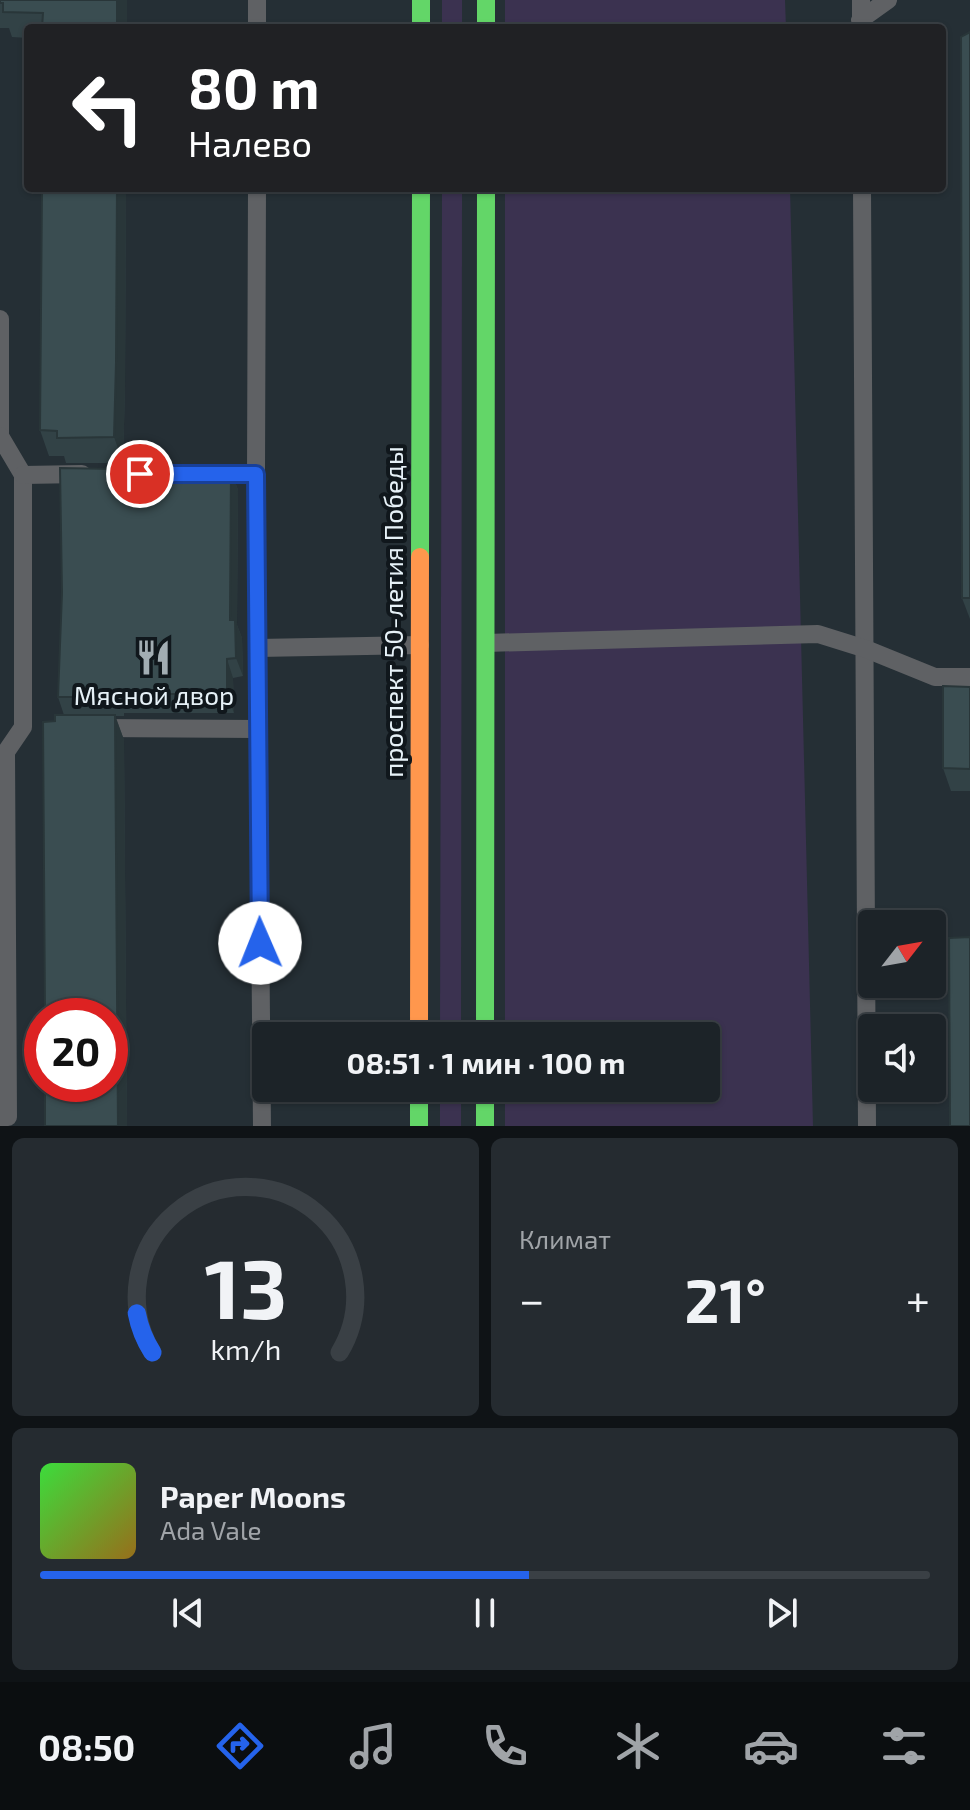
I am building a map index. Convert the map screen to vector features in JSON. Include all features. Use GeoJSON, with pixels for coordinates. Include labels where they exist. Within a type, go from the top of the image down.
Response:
{"type":"FeatureCollection","features":[{"type":"Feature","properties":{"kind":"main road"},"geometry":{"type":"LineString","coordinates":[[421,0],[421,24]]}},
{"type":"Feature","properties":{"kind":"main road"},"geometry":{"type":"LineString","coordinates":[[486,0],[486,24]]}},
{"type":"Feature","properties":{"kind":"main road","name":"проспект 50-летия Победы"},"geometry":{"type":"LineString","coordinates":[[419,1022],[421,192]]}},
{"type":"Feature","properties":{"kind":"main road"},"geometry":{"type":"LineString","coordinates":[[485,1022],[486,192]]}},
{"type":"Feature","properties":{"kind":"main road"},"geometry":{"type":"LineString","coordinates":[[419,1102],[419,1126]]}},
{"type":"Feature","properties":{"kind":"main road"},"geometry":{"type":"LineString","coordinates":[[485,1102],[485,1126]]}},
{"type":"Feature","properties":{"kind":"lane"},"geometry":{"type":"LineString","coordinates":[[257,0],[257,24]]}},
{"type":"Feature","properties":{"kind":"lane"},"geometry":{"type":"LineString","coordinates":[[860,24],[861,0]]}},
{"type":"Feature","properties":{"kind":"lane"},"geometry":{"type":"LineString","coordinates":[[860,24],[888,0]]}},
{"type":"Feature","properties":{"kind":"lane"},"geometry":{"type":"LineString","coordinates":[[257,192],[249,474],[258,648],[262,1126]]}},
{"type":"Feature","properties":{"kind":"lane"},"geometry":{"type":"LineString","coordinates":[[862,192],[867,1126]]}},
{"type":"Feature","properties":{"kind":"lane"},"geometry":{"type":"LineString","coordinates":[[0,319],[0,436],[23,475],[31,727],[3,752],[8,1117],[0,1117]]}},
{"type":"Feature","properties":{"kind":"lane"},"geometry":{"type":"LineString","coordinates":[[23,475],[101,474]]}},
{"type":"Feature","properties":{"kind":"lane"},"geometry":{"type":"LineString","coordinates":[[486,643],[818,634],[866,649],[935,677],[970,677]]}},
{"type":"Feature","properties":{"kind":"lane"},"geometry":{"type":"LineString","coordinates":[[258,648],[420,645]]}},
{"type":"Feature","properties":{"kind":"lane"},"geometry":{"type":"LineString","coordinates":[[86,728],[258,729]]}},
{"type":"Feature","properties":{"kind":"shaded area"},"geometry":{"type":"Polygon","coordinates":[[[442,0],[462,0],[462,24],[442,24],[442,0]]]}},
{"type":"Feature","properties":{"kind":"shaded area"},"geometry":{"type":"Polygon","coordinates":[[[505,0],[785,0],[786,24],[505,24],[505,0]]]}},
{"type":"Feature","properties":{"kind":"shaded area"},"geometry":{"type":"Polygon","coordinates":[[[442,192],[462,192],[461,1022],[440,1022],[442,192]]]}},
{"type":"Feature","properties":{"kind":"shaded area"},"geometry":{"type":"Polygon","coordinates":[[[505,192],[790,192],[813,1126],[505,1126],[505,1102],[720,1102],[720,1022],[505,1022],[505,192]]]}},
{"type":"Feature","properties":{"kind":"shaded area"},"geometry":{"type":"Polygon","coordinates":[[[440,1102],[461,1102],[461,1126],[440,1126],[440,1102]]]}},
{"type":"Feature","properties":{"kind":"building"},"geometry":{"type":"Polygon","coordinates":[[[0,0],[117,0],[117,24],[42,24],[43,13],[3,12],[3,3],[0,0]]]}},
{"type":"Feature","properties":{"kind":"building"},"geometry":{"type":"Polygon","coordinates":[[[970,32],[970,598],[962,598],[961,37],[970,32]]]}},
{"type":"Feature","properties":{"kind":"building"},"geometry":{"type":"Polygon","coordinates":[[[42,192],[117,192],[114,437],[57,438],[57,431],[40,430],[42,192]]]}},
{"type":"Feature","properties":{"kind":"building"},"geometry":{"type":"Polygon","coordinates":[[[60,468],[231,471],[230,620],[235,620],[236,658],[227,659],[227,694],[58,697],[62,593],[60,468]]]}},
{"type":"Feature","properties":{"kind":"building"},"geometry":{"type":"Polygon","coordinates":[[[943,686],[970,687],[970,769],[943,768],[943,686]]]}},
{"type":"Feature","properties":{"kind":"building"},"geometry":{"type":"Polygon","coordinates":[[[55,715],[115,715],[117,998],[45,998],[43,722],[55,721],[55,715]]]}},
{"type":"Feature","properties":{"kind":"building"},"geometry":{"type":"Polygon","coordinates":[[[970,937],[970,1126],[950,1126],[949,938],[970,937]]]}},
{"type":"Feature","properties":{"kind":"building"},"geometry":{"type":"Polygon","coordinates":[[[45,1102],[118,1102],[118,1126],[45,1126],[45,1102]]]}},
{"type":"Feature","properties":{"kind":"traffic: fast"},"geometry":{"type":"LineString","coordinates":[[421,0],[421,24]]}},
{"type":"Feature","properties":{"kind":"traffic: fast"},"geometry":{"type":"LineString","coordinates":[[486,0],[486,24]]}},
{"type":"Feature","properties":{"kind":"traffic: fast"},"geometry":{"type":"LineString","coordinates":[[420,557],[421,192]]}},
{"type":"Feature","properties":{"kind":"traffic: fast"},"geometry":{"type":"LineString","coordinates":[[485,1022],[486,192]]}},
{"type":"Feature","properties":{"kind":"traffic: fast"},"geometry":{"type":"LineString","coordinates":[[419,1102],[419,1126]]}},
{"type":"Feature","properties":{"kind":"traffic: fast"},"geometry":{"type":"LineString","coordinates":[[485,1102],[485,1126]]}},
{"type":"Feature","properties":{"kind":"traffic: slow"},"geometry":{"type":"LineString","coordinates":[[419,1022],[420,557]]}},
{"type":"Feature","properties":{"kind":"place","name":"Мясной двор"},"geometry":{"type":"Point","coordinates":[154,657]}},
{"type":"Feature","properties":{"kind":"route"},"geometry":{"type":"LineString","coordinates":[[140,474],[256,474],[260,943]]}}]}
